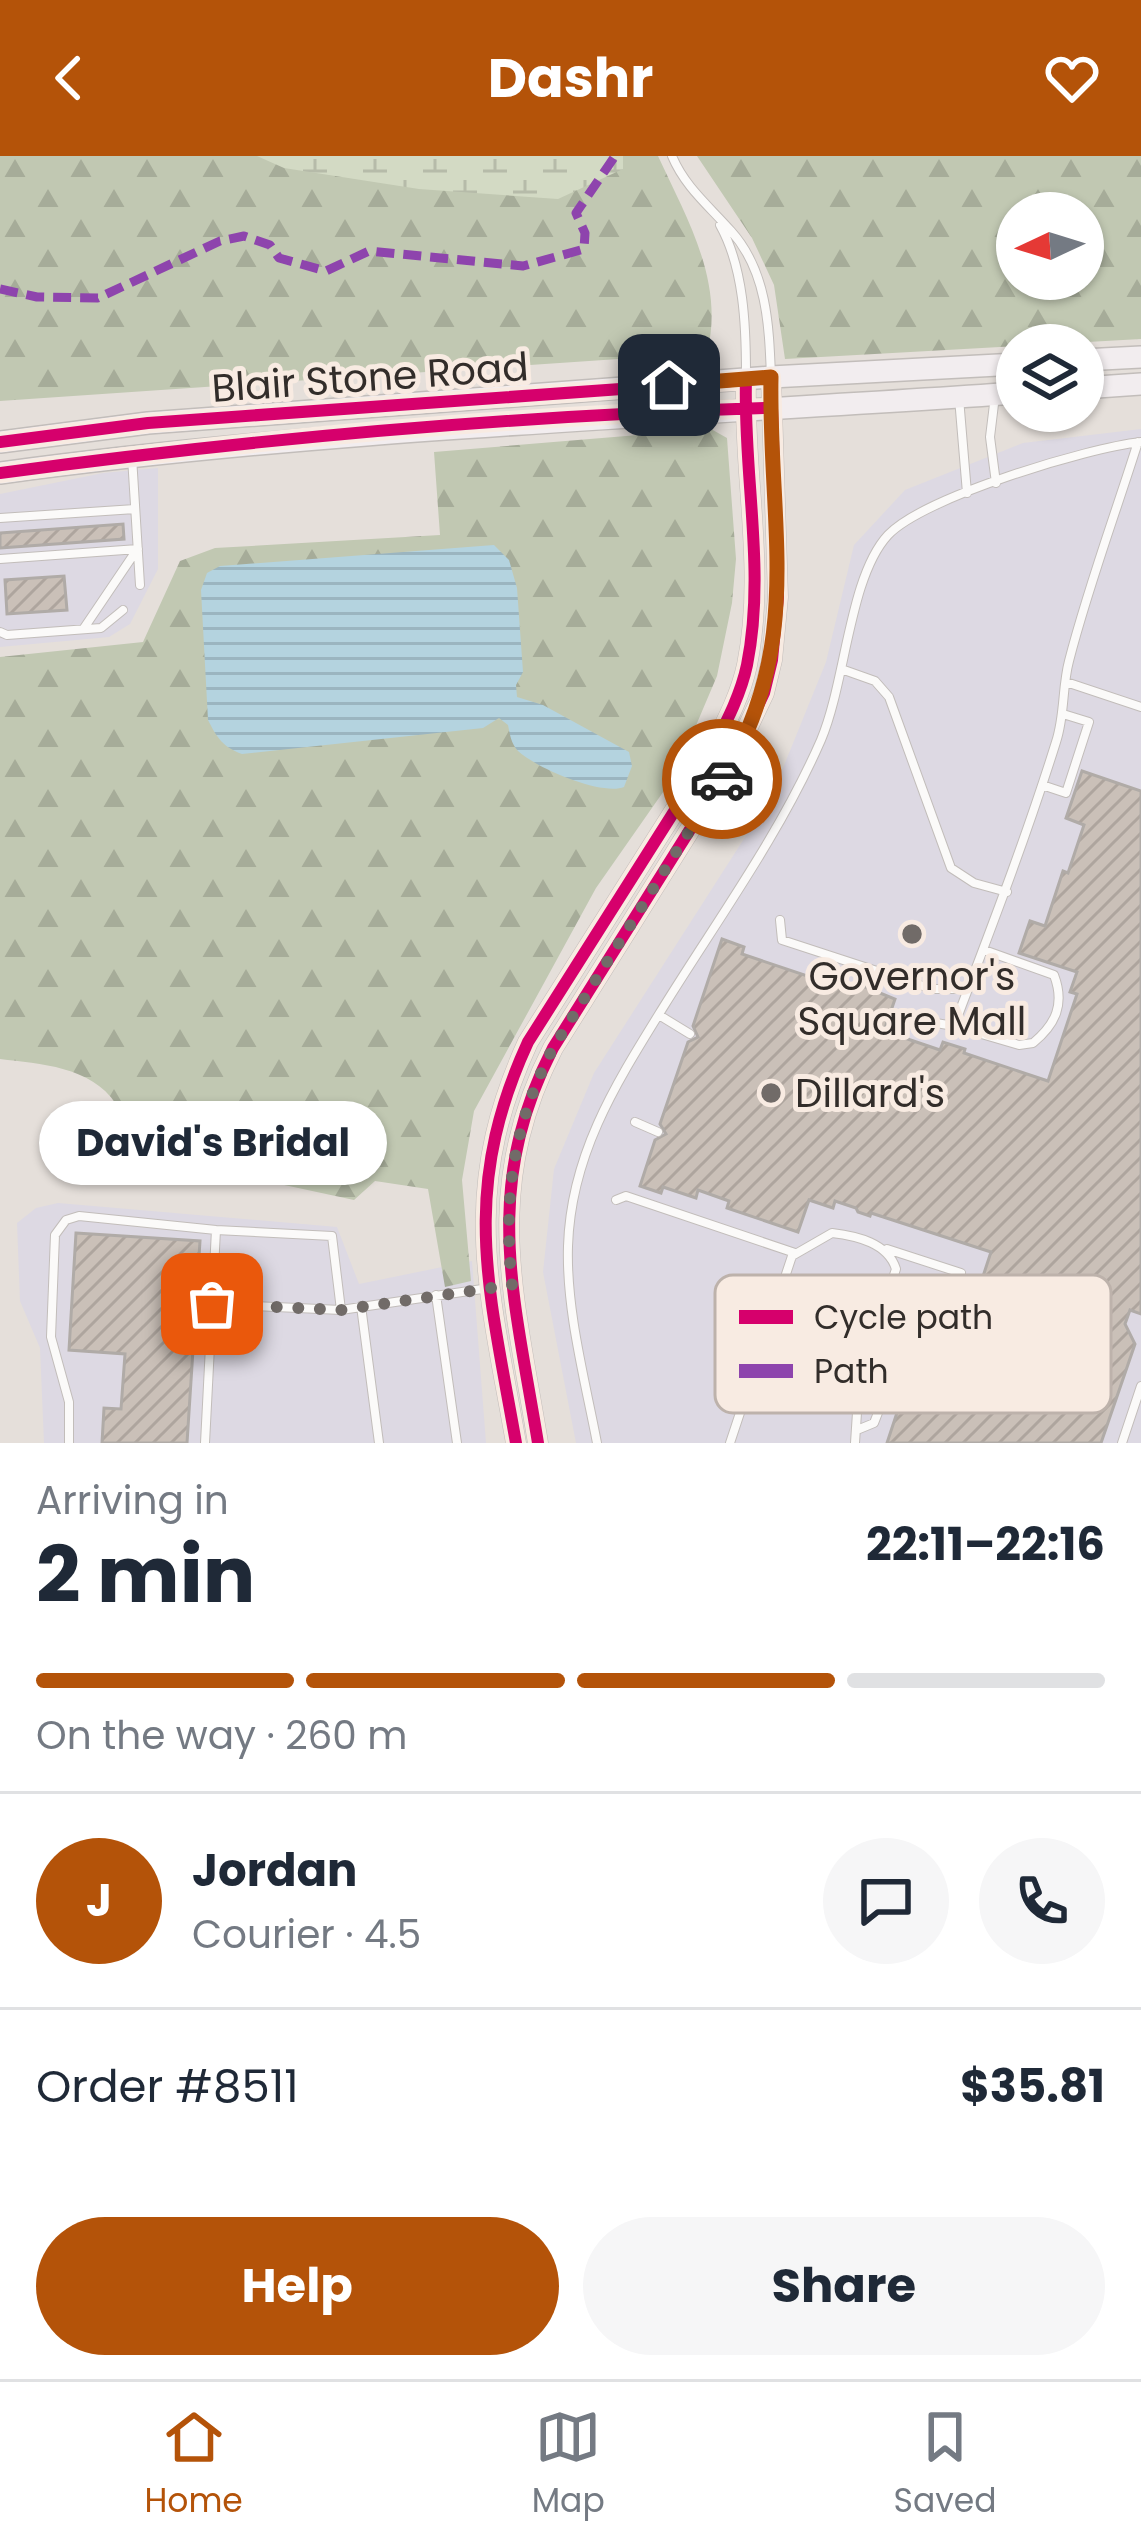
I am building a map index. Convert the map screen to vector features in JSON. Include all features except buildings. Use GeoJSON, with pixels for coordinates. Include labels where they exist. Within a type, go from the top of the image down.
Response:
{"type":"FeatureCollection","features":[{"type":"Feature","properties":{"kind":"main road"},"geometry":{"type":"LineString","coordinates":[[1104,359],[1141,357]]}},
{"type":"Feature","properties":{"kind":"main road","name":"Blair Stone Road"},"geometry":{"type":"LineString","coordinates":[[0,442],[148,423],[996,365]]}},
{"type":"Feature","properties":{"kind":"main road"},"geometry":{"type":"LineString","coordinates":[[959,397],[984,366]]}},
{"type":"Feature","properties":{"kind":"main road"},"geometry":{"type":"LineString","coordinates":[[1104,387],[1141,384]]}},
{"type":"Feature","properties":{"kind":"main road","name":"Blair Stone Road"},"geometry":{"type":"LineString","coordinates":[[0,473],[367,433],[996,394]]}},
{"type":"Feature","properties":{"kind":"main road"},"geometry":{"type":"LineString","coordinates":[[141,455],[148,423]]}},
{"type":"Feature","properties":{"kind":"street"},"geometry":{"type":"LineString","coordinates":[[538,1443],[512,1285],[508,1183],[530,1092],[737,751],[764,692],[776,628],[771,377]]}},
{"type":"Feature","properties":{"kind":"street"},"geometry":{"type":"LineString","coordinates":[[516,1443],[489,1288],[484,1209],[489,1158],[509,1084],[529,1042],[718,738],[739,691],[752,635],[755,573],[746,380]]}},
{"type":"Feature","properties":{"kind":"street"},"geometry":{"type":"LineString","coordinates":[[718,738],[737,751]]}},
{"type":"Feature","properties":{"kind":"street"},"geometry":{"type":"LineString","coordinates":[[489,1288],[512,1285]]}},
{"type":"Feature","properties":{"kind":"lane"},"geometry":{"type":"LineString","coordinates":[[672,156],[687,185],[734,233],[755,271],[768,320],[771,377]]}},
{"type":"Feature","properties":{"kind":"lane"},"geometry":{"type":"LineString","coordinates":[[713,213],[735,265],[746,380]]}},
{"type":"Feature","properties":{"kind":"lane"},"geometry":{"type":"LineString","coordinates":[[959,397],[967,494]]}},
{"type":"Feature","properties":{"kind":"lane"},"geometry":{"type":"LineString","coordinates":[[996,420],[990,437],[996,483]]}},
{"type":"Feature","properties":{"kind":"lane"},"geometry":{"type":"LineString","coordinates":[[597,1443],[567,1250],[574,1188],[592,1128],[786,809],[822,738],[870,560],[901,524],[930,505],[1070,457],[1139,442]]}},
{"type":"Feature","properties":{"kind":"lane"},"geometry":{"type":"LineString","coordinates":[[954,1026],[1007,892],[1042,785],[1063,714],[1070,654],[1139,442]]}},
{"type":"Feature","properties":{"kind":"lane"},"geometry":{"type":"LineString","coordinates":[[140,585],[135,508],[141,455]]}},
{"type":"Feature","properties":{"kind":"lane"},"geometry":{"type":"LineString","coordinates":[[0,518],[135,508]]}},
{"type":"Feature","properties":{"kind":"lane"},"geometry":{"type":"LineString","coordinates":[[0,559],[138,549]]}},
{"type":"Feature","properties":{"kind":"lane"},"geometry":{"type":"LineString","coordinates":[[83,630],[138,549]]}},
{"type":"Feature","properties":{"kind":"lane"},"geometry":{"type":"LineString","coordinates":[[0,632],[101,628],[123,610]]}},
{"type":"Feature","properties":{"kind":"lane"},"geometry":{"type":"LineString","coordinates":[[844,670],[875,681],[890,697],[951,868],[974,883],[1007,892]]}},
{"type":"Feature","properties":{"kind":"lane"},"geometry":{"type":"LineString","coordinates":[[1066,682],[1141,706]]}},
{"type":"Feature","properties":{"kind":"lane"},"geometry":{"type":"LineString","coordinates":[[1042,785],[1066,793],[1089,722],[1063,714]]}},
{"type":"Feature","properties":{"kind":"lane"},"geometry":{"type":"LineString","coordinates":[[780,920],[782,940],[932,989],[968,988]]}},
{"type":"Feature","properties":{"kind":"lane"},"geometry":{"type":"LineString","coordinates":[[912,1019],[1019,1045],[1033,1043],[1057,1017],[1060,991],[1054,975],[984,950]]}},
{"type":"Feature","properties":{"kind":"lane"},"geometry":{"type":"LineString","coordinates":[[659,1015],[690,1034]]}},
{"type":"Feature","properties":{"kind":"lane"},"geometry":{"type":"LineString","coordinates":[[634,1122],[658,1132]]}},
{"type":"Feature","properties":{"kind":"lane"},"geometry":{"type":"LineString","coordinates":[[616,1200],[626,1196],[796,1253]]}},
{"type":"Feature","properties":{"kind":"lane"},"geometry":{"type":"LineString","coordinates":[[69,1443],[69,1402],[51,1337],[55,1235],[66,1220],[79,1216],[332,1236],[341,1310]]}},
{"type":"Feature","properties":{"kind":"lane"},"geometry":{"type":"LineString","coordinates":[[205,1443],[217,1230]]}},
{"type":"Feature","properties":{"kind":"lane"},"geometry":{"type":"LineString","coordinates":[[784,1275],[796,1253],[832,1233],[960,1275]]}},
{"type":"Feature","properties":{"kind":"lane"},"geometry":{"type":"LineString","coordinates":[[882,1247],[891,1256],[894,1275]]}},
{"type":"Feature","properties":{"kind":"lane"},"geometry":{"type":"LineString","coordinates":[[212,1304],[341,1310],[489,1288]]}},
{"type":"Feature","properties":{"kind":"lane"},"geometry":{"type":"LineString","coordinates":[[436,1294],[457,1443]]}},
{"type":"Feature","properties":{"kind":"lane"},"geometry":{"type":"LineString","coordinates":[[361,1306],[379,1443]]}},
{"type":"Feature","properties":{"kind":"lane"},"geometry":{"type":"LineString","coordinates":[[1122,1443],[1141,1386]]}},
{"type":"Feature","properties":{"kind":"lane"},"geometry":{"type":"LineString","coordinates":[[730,1443],[740,1413]]}},
{"type":"Feature","properties":{"kind":"lane"},"geometry":{"type":"LineString","coordinates":[[855,1443],[857,1413]]}},
{"type":"Feature","properties":{"kind":"lane"},"geometry":{"type":"LineString","coordinates":[[856,1430],[874,1424],[878,1413]]}},
{"type":"Feature","properties":{"kind":"shaded area","name":"Governor's Square Mall"},"geometry":{"type":"Polygon","coordinates":[[[1141,429],[1141,1443],[576,1443],[543,1272],[554,1169],[594,1073],[772,795],[826,662],[854,545],[905,490],[1023,443],[1141,429]]]}},
{"type":"Feature","properties":{"kind":"shaded area"},"geometry":{"type":"Polygon","coordinates":[[[158,468],[158,569],[130,624],[109,637],[0,647],[0,494],[103,473],[158,468]]]}},
{"type":"Feature","properties":{"kind":"shaded area"},"geometry":{"type":"Polygon","coordinates":[[[58,1203],[337,1227],[359,1284],[472,1261],[486,1443],[44,1443],[40,1348],[20,1301],[17,1223],[36,1208],[58,1203]]]}},
{"type":"Feature","properties":{"kind":"green space"},"geometry":{"type":"Polygon","coordinates":[[[0,156],[658,156],[691,227],[707,276],[711,327],[707,353],[0,401],[0,156]]]}},
{"type":"Feature","properties":{"kind":"green space"},"geometry":{"type":"Polygon","coordinates":[[[257,156],[623,156],[623,169],[558,199],[419,189],[284,168],[257,156]]]}},
{"type":"Feature","properties":{"kind":"green space"},"geometry":{"type":"Polygon","coordinates":[[[697,156],[1141,156],[1141,339],[1104,341],[1104,324],[996,324],[996,347],[785,359],[774,285],[752,238],[697,156]]]}},
{"type":"Feature","properties":{"kind":"green space"},"geometry":{"type":"Polygon","coordinates":[[[711,429],[727,438],[736,559],[717,676],[675,775],[596,888],[474,1111],[462,1180],[471,1281],[445,1287],[428,1189],[375,1181],[354,1200],[126,1151],[119,1109],[93,1082],[64,1069],[0,1059],[0,657],[143,642],[180,561],[215,548],[440,535],[434,452],[711,429]]]}},
{"type":"Feature","properties":{"kind":"water"},"geometry":{"type":"Polygon","coordinates":[[[494,545],[509,560],[517,588],[523,672],[516,685],[517,697],[543,705],[629,752],[632,766],[624,787],[601,788],[539,765],[518,751],[508,725],[499,718],[483,728],[242,754],[218,737],[208,720],[201,590],[207,573],[220,566],[494,545]]]}},
{"type":"Feature","properties":{"kind":"marked path"},"geometry":{"type":"LineString","coordinates":[[0,289],[37,297],[98,298],[220,241],[244,236],[270,245],[279,258],[326,271],[369,251],[523,266],[584,249],[585,233],[576,213],[615,156]]}},
{"type":"Feature","properties":{"kind":"cycle path"},"geometry":{"type":"LineString","coordinates":[[538,1443],[513,1290],[510,1196],[517,1148],[553,1048],[728,769],[764,693],[778,597],[771,377]]}},
{"type":"Feature","properties":{"kind":"cycle path"},"geometry":{"type":"LineString","coordinates":[[0,442],[148,423],[746,380],[754,594],[740,689],[708,758],[528,1042],[493,1146],[486,1241],[516,1443]]}},
{"type":"Feature","properties":{"kind":"cycle path"},"geometry":{"type":"LineString","coordinates":[[0,473],[382,431],[765,408]]}},
{"type":"Feature","properties":{"kind":"way so far"},"geometry":{"type":"LineString","coordinates":[[212,1304],[341,1310],[512,1285],[508,1183],[530,1092],[722,779]]}},
{"type":"Feature","properties":{"kind":"place","name":"Governor's Square Mall"},"geometry":{"type":"Point","coordinates":[912,934]}},
{"type":"Feature","properties":{"kind":"place","name":"Dillard's"},"geometry":{"type":"Point","coordinates":[771,1093]}},
{"type":"Feature","properties":{"kind":"place","name":"David's Bridal"},"geometry":{"type":"Point","coordinates":[212,1304]}},
{"type":"Feature","properties":{"kind":"route"},"geometry":{"type":"LineString","coordinates":[[669,385],[771,377],[776,628],[764,692],[722,779]]}}]}
